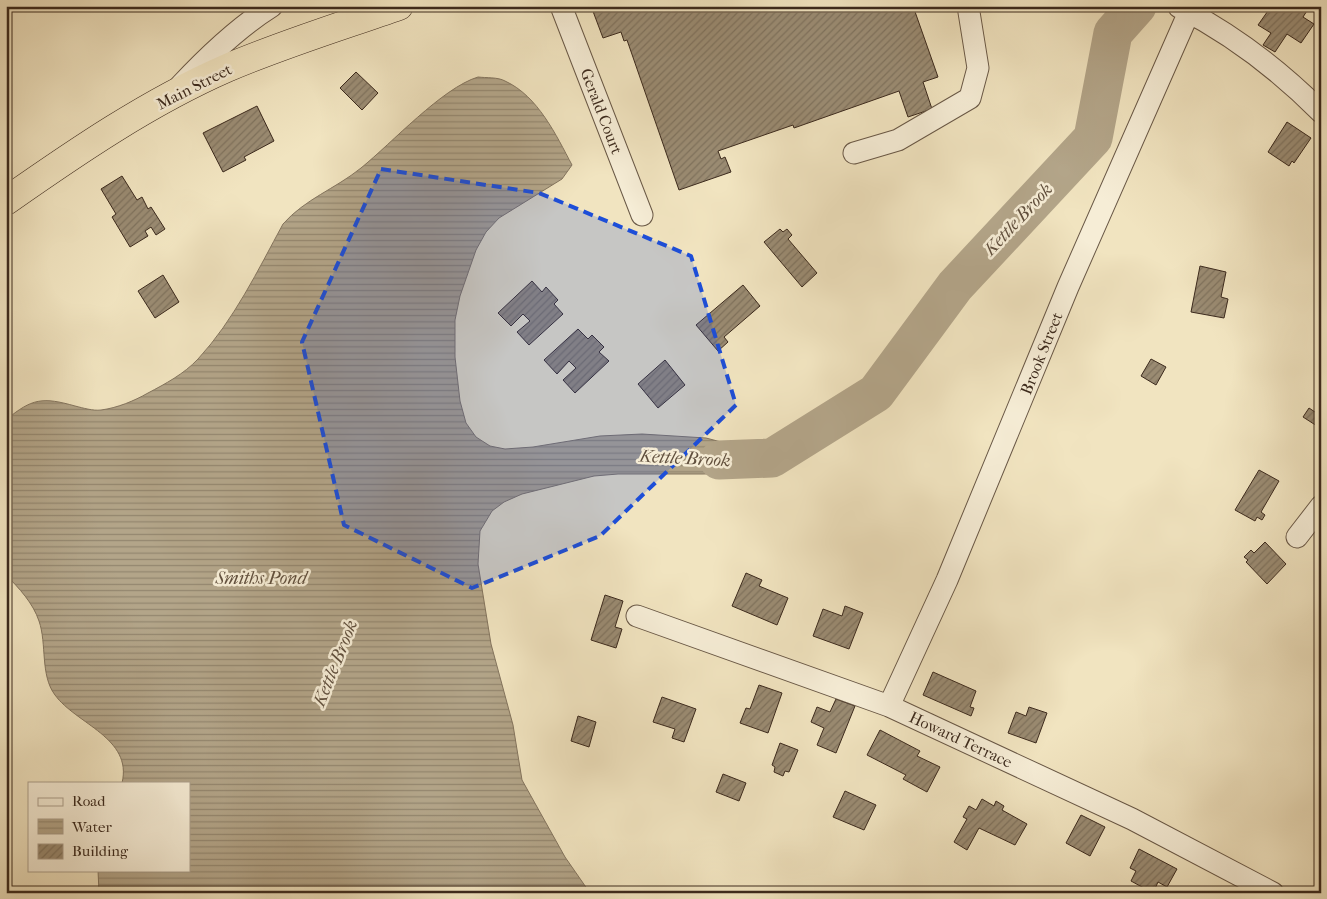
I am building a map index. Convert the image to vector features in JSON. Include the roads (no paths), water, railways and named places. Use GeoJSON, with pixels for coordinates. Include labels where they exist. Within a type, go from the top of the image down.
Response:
{"type":"FeatureCollection","features":[{"type":"Feature","properties":{"kind":"highway","name":"Main Street"},"geometry":{"type":"LineString","coordinates":[[6,202],[96,140],[226,69],[270,51],[399,6]]}},
{"type":"Feature","properties":{"kind":"street"},"geometry":{"type":"LineString","coordinates":[[170,98],[206,58],[242,26],[272,6]]}},
{"type":"Feature","properties":{"kind":"street","name":"Gerald Court"},"geometry":{"type":"LineString","coordinates":[[562,6],[642,215]]}},
{"type":"Feature","properties":{"kind":"street"},"geometry":{"type":"LineString","coordinates":[[854,153],[898,140],[970,98],[978,68],[968,6]]}},
{"type":"Feature","properties":{"kind":"street"},"geometry":{"type":"LineString","coordinates":[[1189,8],[1259,57],[1321,112]]}},
{"type":"Feature","properties":{"kind":"street","name":"Brook Street"},"geometry":{"type":"LineString","coordinates":[[889,706],[947,580],[1068,287],[1189,8]]}},
{"type":"Feature","properties":{"kind":"street"},"geometry":{"type":"LineString","coordinates":[[1296,537],[1321,506]]}},
{"type":"Feature","properties":{"kind":"street","name":"Howard Terrace"},"geometry":{"type":"LineString","coordinates":[[637,616],[889,706],[1132,819],[1273,893]]}},
{"type":"Feature","properties":{"kind":"water","name":"Smiths Pond"},"geometry":{"type":"Polygon","coordinates":[[[478,77],[495,78],[517,88],[527,96],[545,117],[572,165],[562,179],[499,218],[486,232],[476,250],[460,296],[455,320],[455,357],[460,401],[466,423],[476,437],[490,446],[505,449],[533,447],[600,436],[642,434],[706,438],[744,448],[765,444],[772,458],[765,472],[594,476],[522,494],[504,502],[492,511],[480,531],[478,564],[491,644],[513,725],[522,780],[565,857],[590,893],[99,893],[98,872],[190,872],[190,782],[122,782],[123,767],[119,754],[111,743],[64,705],[50,687],[45,669],[43,639],[39,621],[25,596],[6,575],[6,420],[23,407],[38,401],[54,401],[95,410],[113,408],[143,396],[181,374],[198,359],[223,328],[245,294],[283,224],[310,201],[361,168],[433,104],[464,83],[478,77]]]}},
{"type":"Feature","properties":{"kind":"waterway","name":"Kettle Brook"},"geometry":{"type":"LineString","coordinates":[[719,460],[772,458],[876,393],[955,286],[1093,138],[1113,33],[1137,6]]}}]}
